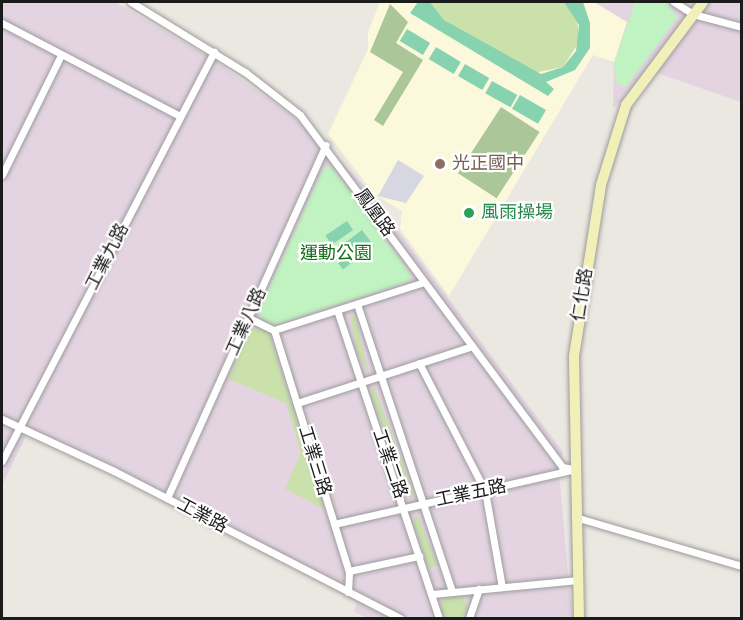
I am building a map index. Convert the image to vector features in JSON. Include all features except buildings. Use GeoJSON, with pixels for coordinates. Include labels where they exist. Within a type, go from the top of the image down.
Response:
{"type":"FeatureCollection","features":[{"type":"Feature","properties":{"kind":"main road","name":"仁化路"},"geometry":{"type":"LineString","coordinates":[[579,618],[573,469],[575,345],[612,141],[626,105],[703,2]]}},
{"type":"Feature","properties":{"kind":"street","name":"鳳凰路"},"geometry":{"type":"LineString","coordinates":[[131,2],[214,52],[291,107],[326,145],[424,282],[562,467],[573,469]]}},
{"type":"Feature","properties":{"kind":"street"},"geometry":{"type":"LineString","coordinates":[[674,2],[693,14],[741,27]]}},
{"type":"Feature","properties":{"kind":"street"},"geometry":{"type":"LineString","coordinates":[[2,23],[180,116]]}},
{"type":"Feature","properties":{"kind":"street","name":"工業九路"},"geometry":{"type":"LineString","coordinates":[[2,461],[214,52]]}},
{"type":"Feature","properties":{"kind":"street"},"geometry":{"type":"LineString","coordinates":[[2,175],[61,55]]}},
{"type":"Feature","properties":{"kind":"street","name":"工業八路"},"geometry":{"type":"LineString","coordinates":[[167,498],[326,145]]}},
{"type":"Feature","properties":{"kind":"street"},"geometry":{"type":"LineString","coordinates":[[249,318],[274,330],[424,282]]}},
{"type":"Feature","properties":{"kind":"street","name":"工業二路"},"geometry":{"type":"LineString","coordinates":[[357,304],[452,591]]}},
{"type":"Feature","properties":{"kind":"street","name":"工業二路"},"geometry":{"type":"LineString","coordinates":[[337,310],[439,618]]}},
{"type":"Feature","properties":{"kind":"street","name":"工業三路"},"geometry":{"type":"LineString","coordinates":[[274,330],[349,572],[348,592]]}},
{"type":"Feature","properties":{"kind":"street"},"geometry":{"type":"LineString","coordinates":[[297,403],[472,346]]}},
{"type":"Feature","properties":{"kind":"street"},"geometry":{"type":"LineString","coordinates":[[419,363],[485,491],[502,587]]}},
{"type":"Feature","properties":{"kind":"street","name":"工業路"},"geometry":{"type":"LineString","coordinates":[[2,419],[167,498],[400,618]]}},
{"type":"Feature","properties":{"kind":"street","name":"工業五路"},"geometry":{"type":"LineString","coordinates":[[334,524],[573,469]]}},
{"type":"Feature","properties":{"kind":"street"},"geometry":{"type":"LineString","coordinates":[[575,517],[741,566]]}},
{"type":"Feature","properties":{"kind":"street"},"geometry":{"type":"LineString","coordinates":[[349,572],[419,556]]}},
{"type":"Feature","properties":{"kind":"street"},"geometry":{"type":"LineString","coordinates":[[432,594],[578,580]]}},
{"type":"Feature","properties":{"kind":"street"},"geometry":{"type":"LineString","coordinates":[[469,618],[479,589]]}},
{"type":"Feature","properties":{"kind":"shaded area"},"geometry":{"type":"Polygon","coordinates":[[[2,2],[115,2],[212,59],[294,117],[363,184],[563,452],[559,472],[572,618],[368,618],[354,612],[357,603],[297,565],[29,430],[2,485],[2,2]]]}},
{"type":"Feature","properties":{"kind":"shaded area","name":"光正國中"},"geometry":{"type":"Polygon","coordinates":[[[380,2],[593,2],[627,22],[614,62],[593,55],[449,296],[400,229],[402,211],[374,194],[328,134],[368,49],[368,32],[380,2]]]}},
{"type":"Feature","properties":{"kind":"shaded area"},"geometry":{"type":"Polygon","coordinates":[[[595,2],[741,2],[741,102],[654,72],[622,120],[620,102],[613,108],[614,62],[627,22],[595,2]]]}},
{"type":"Feature","properties":{"kind":"shaded area"},"geometry":{"type":"Polygon","coordinates":[[[398,160],[424,176],[406,203],[378,196],[398,160]]]}},
{"type":"Feature","properties":{"kind":"green space"},"geometry":{"type":"Polygon","coordinates":[[[418,2],[430,2],[444,20],[541,74],[563,67],[576,51],[579,25],[564,2],[583,2],[590,23],[590,48],[575,70],[546,82],[554,89],[548,96],[410,13],[418,2]]]}},
{"type":"Feature","properties":{"kind":"green space"},"geometry":{"type":"Polygon","coordinates":[[[430,2],[564,2],[577,17],[579,42],[563,67],[534,73],[444,20],[430,2]]]}},
{"type":"Feature","properties":{"kind":"green space"},"geometry":{"type":"Polygon","coordinates":[[[635,2],[665,2],[678,17],[625,88],[616,82],[614,63],[635,2]]]}},
{"type":"Feature","properties":{"kind":"green space"},"geometry":{"type":"Polygon","coordinates":[[[390,4],[408,22],[396,43],[423,60],[383,126],[374,120],[403,72],[370,52],[390,4]]]}},
{"type":"Feature","properties":{"kind":"green space"},"geometry":{"type":"Polygon","coordinates":[[[407,29],[430,43],[423,55],[400,41],[407,29]]]}},
{"type":"Feature","properties":{"kind":"green space"},"geometry":{"type":"Polygon","coordinates":[[[436,47],[461,62],[454,74],[429,59],[436,47]]]}},
{"type":"Feature","properties":{"kind":"green space"},"geometry":{"type":"Polygon","coordinates":[[[465,64],[489,78],[482,90],[458,76],[465,64]]]}},
{"type":"Feature","properties":{"kind":"green space"},"geometry":{"type":"Polygon","coordinates":[[[492,81],[517,95],[511,107],[485,93],[492,81]]]}},
{"type":"Feature","properties":{"kind":"green space"},"geometry":{"type":"Polygon","coordinates":[[[520,95],[546,110],[538,124],[512,109],[520,95]]]}},
{"type":"Feature","properties":{"kind":"green space"},"geometry":{"type":"Polygon","coordinates":[[[501,107],[540,132],[497,198],[458,173],[501,107]]]}},
{"type":"Feature","properties":{"kind":"green space","name":"運動公園"},"geometry":{"type":"Polygon","coordinates":[[[331,166],[412,276],[410,281],[275,325],[261,319],[258,312],[324,167],[331,166]]]}},
{"type":"Feature","properties":{"kind":"green space"},"geometry":{"type":"Polygon","coordinates":[[[347,221],[353,230],[332,245],[325,236],[347,221]]]}},
{"type":"Feature","properties":{"kind":"green space"},"geometry":{"type":"Polygon","coordinates":[[[362,230],[374,246],[343,269],[331,253],[362,230]]]}},
{"type":"Feature","properties":{"kind":"green space"},"geometry":{"type":"Polygon","coordinates":[[[350,315],[355,317],[369,373],[358,356],[350,315]]]}},
{"type":"Feature","properties":{"kind":"green space"},"geometry":{"type":"Polygon","coordinates":[[[258,327],[269,332],[324,509],[285,489],[301,453],[286,403],[228,379],[250,330],[258,327]]]}},
{"type":"Feature","properties":{"kind":"green space"},"geometry":{"type":"Polygon","coordinates":[[[374,386],[414,494],[411,500],[370,393],[374,386]]]}},
{"type":"Feature","properties":{"kind":"green space"},"geometry":{"type":"Polygon","coordinates":[[[417,515],[438,565],[429,568],[413,520],[417,515]]]}},
{"type":"Feature","properties":{"kind":"green space"},"geometry":{"type":"Polygon","coordinates":[[[454,594],[463,598],[467,607],[463,616],[454,620],[445,616],[441,607],[445,598],[454,594]]]}},
{"type":"Feature","properties":{"kind":"place","name":"光正國中"},"geometry":{"type":"Point","coordinates":[440,164]}},
{"type":"Feature","properties":{"kind":"place","name":"風雨操場"},"geometry":{"type":"Point","coordinates":[469,213]}}]}
